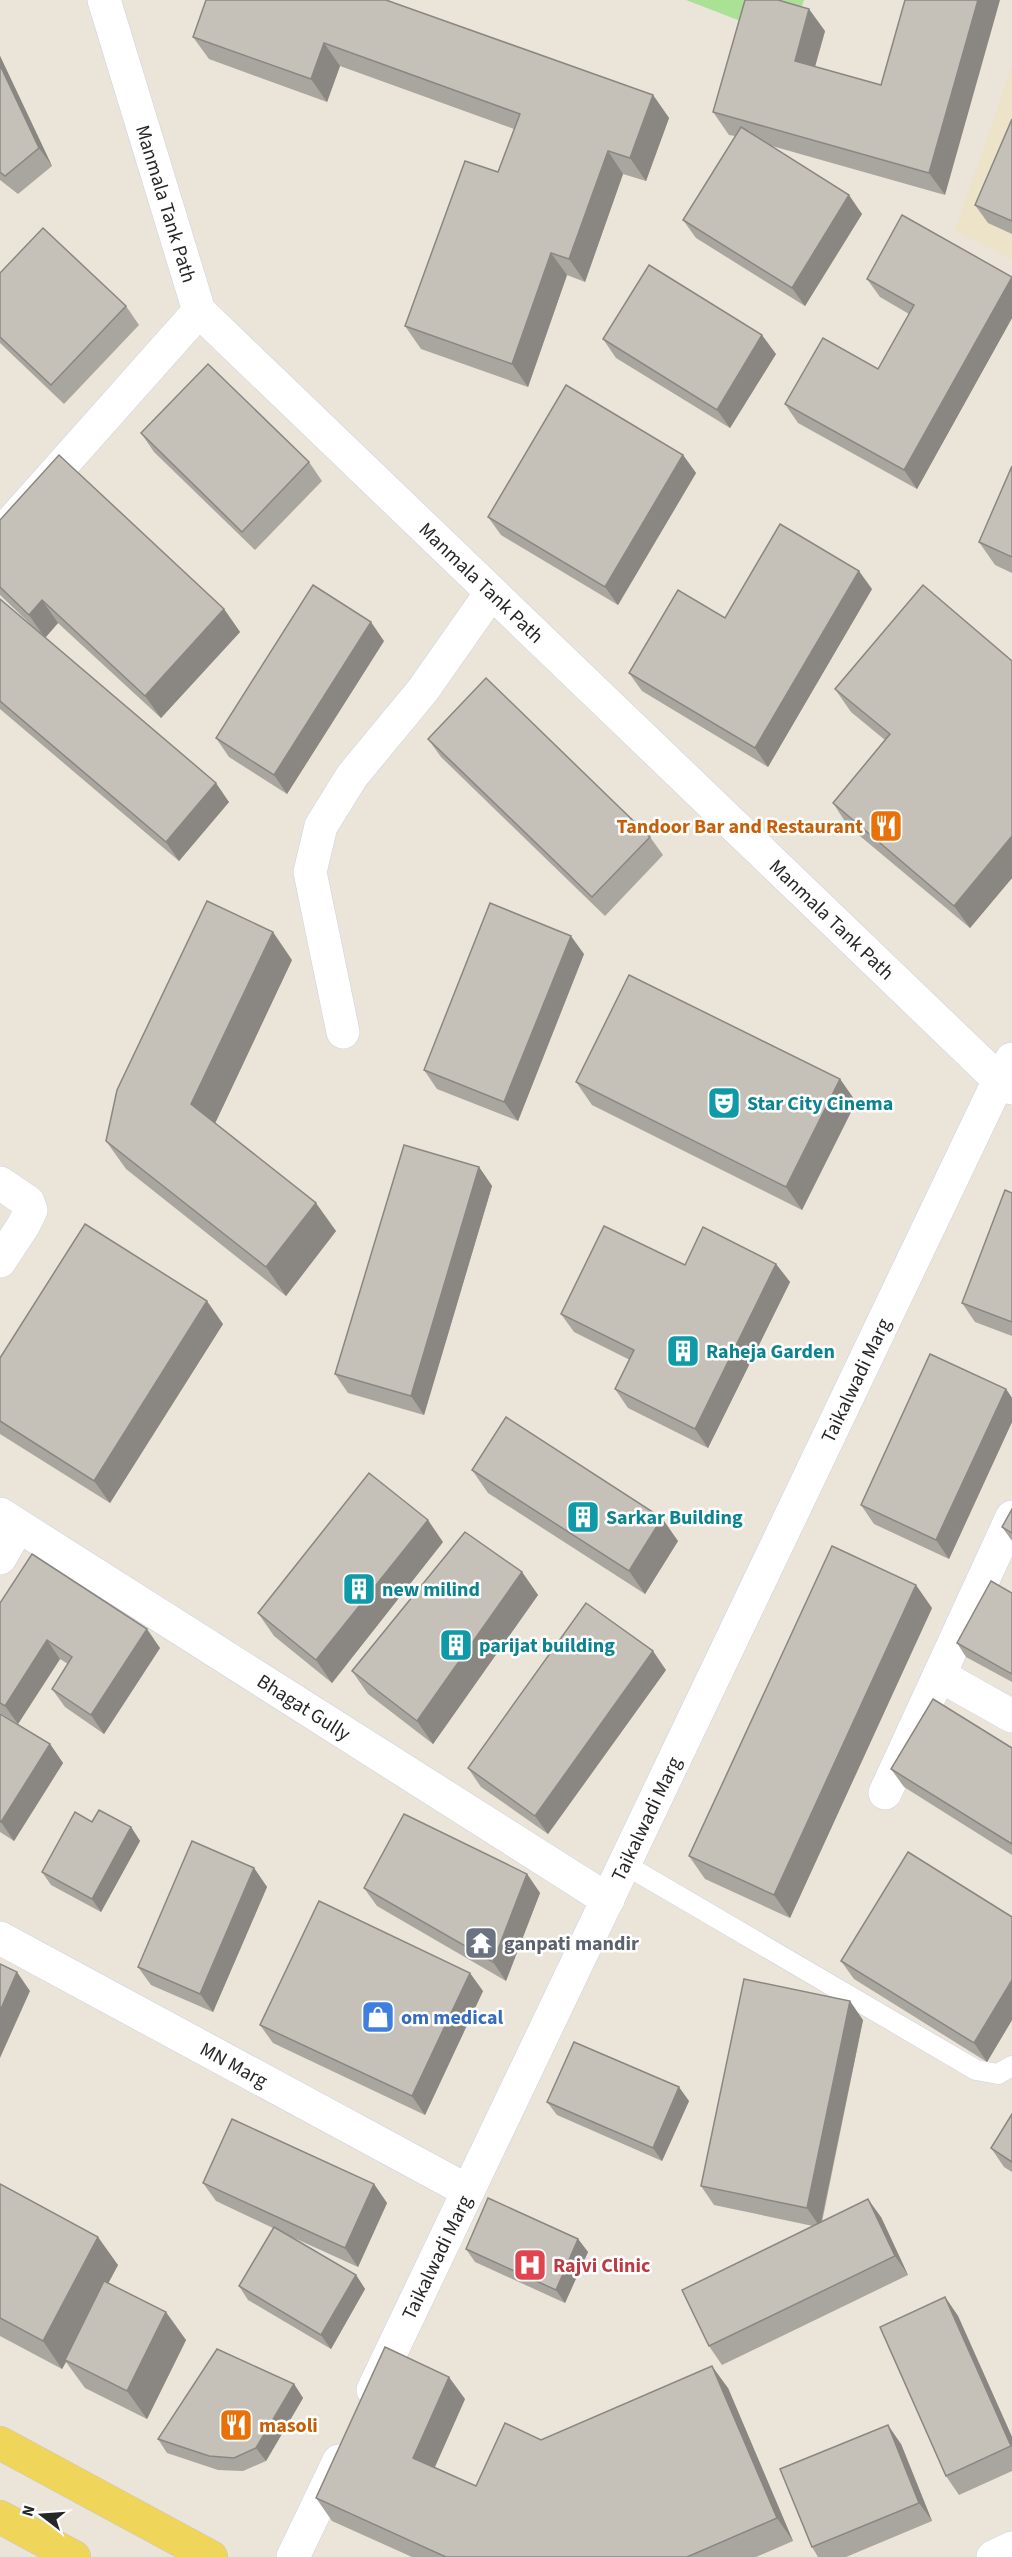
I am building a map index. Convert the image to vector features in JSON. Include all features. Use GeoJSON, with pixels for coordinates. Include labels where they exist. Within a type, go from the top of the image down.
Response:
{"type":"FeatureCollection","features":[{"type":"Feature","properties":{"kind":"main road"},"geometry":{"type":"LineString","coordinates":[[0,2443],[211,2557]]}},
{"type":"Feature","properties":{"kind":"main road"},"geometry":{"type":"LineString","coordinates":[[0,2517],[74,2557]]}},
{"type":"Feature","properties":{"kind":"street","name":"Manmala Tank Path"},"geometry":{"type":"LineString","coordinates":[[104,0],[199,312],[491,593],[1008,1075]]}},
{"type":"Feature","properties":{"kind":"street"},"geometry":{"type":"LineString","coordinates":[[0,535],[199,312]]}},
{"type":"Feature","properties":{"kind":"street"},"geometry":{"type":"LineString","coordinates":[[343,1032],[310,872],[321,826],[352,776],[423,690],[491,593]]}},
{"type":"Feature","properties":{"kind":"street","name":"Taikalwadi Marg"},"geometry":{"type":"LineString","coordinates":[[293,2557],[624,1864],[1008,1075]]}},
{"type":"Feature","properties":{"kind":"street"},"geometry":{"type":"LineString","coordinates":[[0,1183],[28,1202],[31,1210],[23,1227],[0,1261]]}},
{"type":"Feature","properties":{"kind":"street"},"geometry":{"type":"LineString","coordinates":[[885,1793],[939,1675],[1004,1557],[1012,1517]]}},
{"type":"Feature","properties":{"kind":"street"},"geometry":{"type":"LineString","coordinates":[[0,1558],[9,1520]]}},
{"type":"Feature","properties":{"kind":"street","name":"Bhagat Gully"},"geometry":{"type":"LineString","coordinates":[[9,1520],[608,1900]]}},
{"type":"Feature","properties":{"kind":"street"},"geometry":{"type":"LineString","coordinates":[[939,1675],[1012,1716]]}},
{"type":"Feature","properties":{"kind":"street","name":"MN Marg"},"geometry":{"type":"LineString","coordinates":[[0,1938],[468,2191]]}},
{"type":"Feature","properties":{"kind":"street"},"geometry":{"type":"LineString","coordinates":[[993,2557],[1012,2548]]}},
{"type":"Feature","properties":{"kind":"lane"},"geometry":{"type":"LineString","coordinates":[[624,1864],[976,2070],[998,2074],[1012,2066]]}},
{"type":"Feature","properties":{"kind":"shaded area"},"geometry":{"type":"Polygon","coordinates":[[[1012,66],[1012,259],[955,231],[1012,66]]]}},
{"type":"Feature","properties":{"kind":"green space"},"geometry":{"type":"Polygon","coordinates":[[[686,0],[804,0],[790,40],[686,0]]]}},
{"type":"Feature","properties":{"kind":"building"},"geometry":{"type":"Polygon","coordinates":[[[206,0],[386,0],[653,95],[630,158],[608,151],[569,259],[551,253],[512,364],[405,326],[465,161],[498,172],[520,114],[324,43],[311,79],[193,37],[206,0]]]}},
{"type":"Feature","properties":{"kind":"building"},"geometry":{"type":"Polygon","coordinates":[[[745,0],[778,0],[809,9],[795,61],[881,85],[905,0],[978,0],[929,173],[713,112],[745,0]]]}},
{"type":"Feature","properties":{"kind":"building"},"geometry":{"type":"Polygon","coordinates":[[[0,65],[39,148],[5,176],[0,172],[0,65]]]}},
{"type":"Feature","properties":{"kind":"building"},"geometry":{"type":"Polygon","coordinates":[[[1012,119],[1012,221],[975,205],[1012,119]]]}},
{"type":"Feature","properties":{"kind":"building"},"geometry":{"type":"Polygon","coordinates":[[[741,127],[849,195],[792,288],[683,220],[741,127]]]}},
{"type":"Feature","properties":{"kind":"building"},"geometry":{"type":"Polygon","coordinates":[[[902,215],[1012,277],[904,470],[785,404],[823,338],[878,369],[914,305],[867,279],[902,215]]]}},
{"type":"Feature","properties":{"kind":"building"},"geometry":{"type":"Polygon","coordinates":[[[43,228],[126,306],[51,385],[0,337],[0,273],[43,228]]]}},
{"type":"Feature","properties":{"kind":"building"},"geometry":{"type":"Polygon","coordinates":[[[649,265],[762,335],[717,410],[603,339],[649,265]]]}},
{"type":"Feature","properties":{"kind":"building"},"geometry":{"type":"Polygon","coordinates":[[[208,364],[309,462],[242,532],[141,433],[208,364]]]}},
{"type":"Feature","properties":{"kind":"building"},"geometry":{"type":"Polygon","coordinates":[[[566,385],[683,455],[605,587],[488,517],[566,385]]]}},
{"type":"Feature","properties":{"kind":"building"},"geometry":{"type":"Polygon","coordinates":[[[59,455],[224,609],[145,696],[42,600],[29,615],[0,587],[0,520],[59,455]]]}},
{"type":"Feature","properties":{"kind":"building"},"geometry":{"type":"Polygon","coordinates":[[[1012,466],[1012,557],[979,542],[1012,466]]]}},
{"type":"Feature","properties":{"kind":"building"},"geometry":{"type":"Polygon","coordinates":[[[780,524],[859,571],[755,748],[629,673],[678,590],[725,618],[780,524]]]}},
{"type":"Feature","properties":{"kind":"building"},"geometry":{"type":"Polygon","coordinates":[[[313,585],[371,622],[274,775],[216,738],[313,585]]]}},
{"type":"Feature","properties":{"kind":"building"},"geometry":{"type":"Polygon","coordinates":[[[923,585],[1012,661],[1012,836],[954,906],[833,803],[890,734],[835,689],[923,585]]]}},
{"type":"Feature","properties":{"kind":"building"},"geometry":{"type":"Polygon","coordinates":[[[0,599],[216,783],[166,842],[0,701],[0,599]]]}},
{"type":"Feature","properties":{"kind":"building"},"geometry":{"type":"Polygon","coordinates":[[[486,678],[650,837],[592,897],[428,739],[486,678]]]}},
{"type":"Feature","properties":{"kind":"building"},"geometry":{"type":"Polygon","coordinates":[[[207,901],[273,932],[191,1104],[316,1203],[266,1267],[106,1141],[117,1090],[207,901]]]}},
{"type":"Feature","properties":{"kind":"building"},"geometry":{"type":"Polygon","coordinates":[[[490,903],[571,936],[504,1102],[424,1070],[490,903]]]}},
{"type":"Feature","properties":{"kind":"building","name":"Star City Cinema"},"geometry":{"type":"Polygon","coordinates":[[[629,975],[840,1079],[786,1187],[576,1082],[629,975]]]}},
{"type":"Feature","properties":{"kind":"building"},"geometry":{"type":"Polygon","coordinates":[[[404,1145],[479,1167],[411,1396],[335,1374],[404,1145]]]}},
{"type":"Feature","properties":{"kind":"building"},"geometry":{"type":"Polygon","coordinates":[[[1005,1190],[1012,1193],[1012,1322],[962,1303],[1005,1190]]]}},
{"type":"Feature","properties":{"kind":"building"},"geometry":{"type":"Polygon","coordinates":[[[85,1224],[207,1301],[94,1481],[0,1421],[0,1358],[85,1224]]]}},
{"type":"Feature","properties":{"kind":"building","name":"Raheja Garden"},"geometry":{"type":"Polygon","coordinates":[[[604,1226],[685,1265],[703,1227],[776,1264],[695,1429],[615,1389],[634,1350],[561,1314],[604,1226]]]}},
{"type":"Feature","properties":{"kind":"building"},"geometry":{"type":"Polygon","coordinates":[[[930,1354],[1006,1389],[936,1540],[861,1505],[930,1354]]]}},
{"type":"Feature","properties":{"kind":"building","name":"Sarkar Building"},"geometry":{"type":"Polygon","coordinates":[[[506,1417],[662,1518],[629,1571],[472,1470],[506,1417]]]}},
{"type":"Feature","properties":{"kind":"building","name":"new milind"},"geometry":{"type":"Polygon","coordinates":[[[369,1473],[428,1520],[316,1660],[258,1613],[369,1473]]]}},
{"type":"Feature","properties":{"kind":"building"},"geometry":{"type":"Polygon","coordinates":[[[1012,1509],[1012,1533],[1002,1527],[1012,1509]]]}},
{"type":"Feature","properties":{"kind":"building","name":"parijat building"},"geometry":{"type":"Polygon","coordinates":[[[465,1532],[522,1572],[417,1721],[352,1671],[465,1532]]]}},
{"type":"Feature","properties":{"kind":"building"},"geometry":{"type":"Polygon","coordinates":[[[832,1546],[916,1585],[774,1895],[689,1856],[832,1546]]]}},
{"type":"Feature","properties":{"kind":"building"},"geometry":{"type":"Polygon","coordinates":[[[32,1554],[147,1629],[91,1715],[52,1689],[72,1657],[47,1640],[5,1706],[0,1703],[0,1603],[32,1554]]]}},
{"type":"Feature","properties":{"kind":"building"},"geometry":{"type":"Polygon","coordinates":[[[991,1581],[1012,1593],[1012,1674],[957,1643],[991,1581]]]}},
{"type":"Feature","properties":{"kind":"building"},"geometry":{"type":"Polygon","coordinates":[[[586,1603],[653,1651],[535,1816],[468,1768],[586,1603]]]}},
{"type":"Feature","properties":{"kind":"building"},"geometry":{"type":"Polygon","coordinates":[[[933,1699],[1012,1748],[1012,1844],[891,1769],[933,1699]]]}},
{"type":"Feature","properties":{"kind":"building"},"geometry":{"type":"Polygon","coordinates":[[[0,1714],[50,1744],[1,1822],[0,1821],[0,1714]]]}},
{"type":"Feature","properties":{"kind":"building"},"geometry":{"type":"Polygon","coordinates":[[[99,1810],[131,1827],[92,1899],[42,1872],[75,1812],[92,1822],[99,1810]]]}},
{"type":"Feature","properties":{"kind":"building","name":"ganpati mandir"},"geometry":{"type":"Polygon","coordinates":[[[404,1814],[527,1874],[493,1962],[364,1888],[404,1814]]]}},
{"type":"Feature","properties":{"kind":"building"},"geometry":{"type":"Polygon","coordinates":[[[192,1841],[254,1868],[200,1994],[138,1967],[192,1841]]]}},
{"type":"Feature","properties":{"kind":"building"},"geometry":{"type":"Polygon","coordinates":[[[908,1852],[1012,1917],[1012,1980],[974,2043],[841,1961],[908,1852]]]}},
{"type":"Feature","properties":{"kind":"building","name":"om medical"},"geometry":{"type":"Polygon","coordinates":[[[319,1901],[470,1973],[412,2096],[260,2025],[319,1901]]]}},
{"type":"Feature","properties":{"kind":"building"},"geometry":{"type":"Polygon","coordinates":[[[0,1964],[17,1972],[0,2011],[0,1964]]]}},
{"type":"Feature","properties":{"kind":"building"},"geometry":{"type":"Polygon","coordinates":[[[744,1979],[850,2001],[807,2208],[701,2186],[744,1979]]]}},
{"type":"Feature","properties":{"kind":"building"},"geometry":{"type":"Polygon","coordinates":[[[574,2042],[679,2087],[653,2148],[547,2102],[574,2042]]]}},
{"type":"Feature","properties":{"kind":"building"},"geometry":{"type":"Polygon","coordinates":[[[1012,2114],[1012,2162],[991,2148],[1012,2114]]]}},
{"type":"Feature","properties":{"kind":"building"},"geometry":{"type":"Polygon","coordinates":[[[232,2119],[374,2184],[345,2248],[203,2183],[232,2119]]]}},
{"type":"Feature","properties":{"kind":"building"},"geometry":{"type":"Polygon","coordinates":[[[0,2184],[98,2237],[43,2341],[0,2318],[0,2184]]]}},
{"type":"Feature","properties":{"kind":"building"},"geometry":{"type":"Polygon","coordinates":[[[488,2198],[578,2239],[556,2290],[466,2249],[488,2198]]]}},
{"type":"Feature","properties":{"kind":"building"},"geometry":{"type":"Polygon","coordinates":[[[868,2199],[895,2256],[709,2346],[682,2290],[868,2199]]]}},
{"type":"Feature","properties":{"kind":"building"},"geometry":{"type":"Polygon","coordinates":[[[274,2227],[356,2275],[321,2335],[239,2286],[274,2227]]]}},
{"type":"Feature","properties":{"kind":"building"},"geometry":{"type":"Polygon","coordinates":[[[104,2281],[166,2312],[127,2391],[65,2360],[104,2281]]]}},
{"type":"Feature","properties":{"kind":"building"},"geometry":{"type":"Polygon","coordinates":[[[945,2297],[1011,2446],[946,2476],[880,2327],[945,2297]]]}},
{"type":"Feature","properties":{"kind":"building"},"geometry":{"type":"Polygon","coordinates":[[[385,2347],[449,2377],[413,2458],[476,2486],[505,2423],[541,2440],[712,2366],[777,2518],[687,2557],[446,2557],[316,2498],[385,2347]]]}},
{"type":"Feature","properties":{"kind":"building","name":"masoli"},"geometry":{"type":"Polygon","coordinates":[[[217,2349],[294,2384],[256,2448],[234,2458],[209,2456],[158,2439],[217,2349]]]}},
{"type":"Feature","properties":{"kind":"building"},"geometry":{"type":"Polygon","coordinates":[[[888,2425],[919,2503],[812,2547],[780,2469],[888,2425]]]}},
{"type":"Feature","properties":{"kind":"place","name":"Tandoor Bar and Restaurant"},"geometry":{"type":"Point","coordinates":[886,826]}},
{"type":"Feature","properties":{"kind":"place","name":"Star City Cinema"},"geometry":{"type":"Point","coordinates":[724,1103]}},
{"type":"Feature","properties":{"kind":"place","name":"Raheja Garden"},"geometry":{"type":"Point","coordinates":[683,1351]}},
{"type":"Feature","properties":{"kind":"place","name":"Sarkar Building"},"geometry":{"type":"Point","coordinates":[583,1517]}},
{"type":"Feature","properties":{"kind":"place","name":"new milind"},"geometry":{"type":"Point","coordinates":[359,1589]}},
{"type":"Feature","properties":{"kind":"place","name":"parijat building"},"geometry":{"type":"Point","coordinates":[456,1645]}},
{"type":"Feature","properties":{"kind":"place","name":"ganpati mandir"},"geometry":{"type":"Point","coordinates":[481,1943]}},
{"type":"Feature","properties":{"kind":"place","name":"om medical"},"geometry":{"type":"Point","coordinates":[378,2017]}},
{"type":"Feature","properties":{"kind":"place","name":"Rajvi Clinic"},"geometry":{"type":"Point","coordinates":[530,2265]}},
{"type":"Feature","properties":{"kind":"place","name":"masoli"},"geometry":{"type":"Point","coordinates":[236,2425]}}]}
